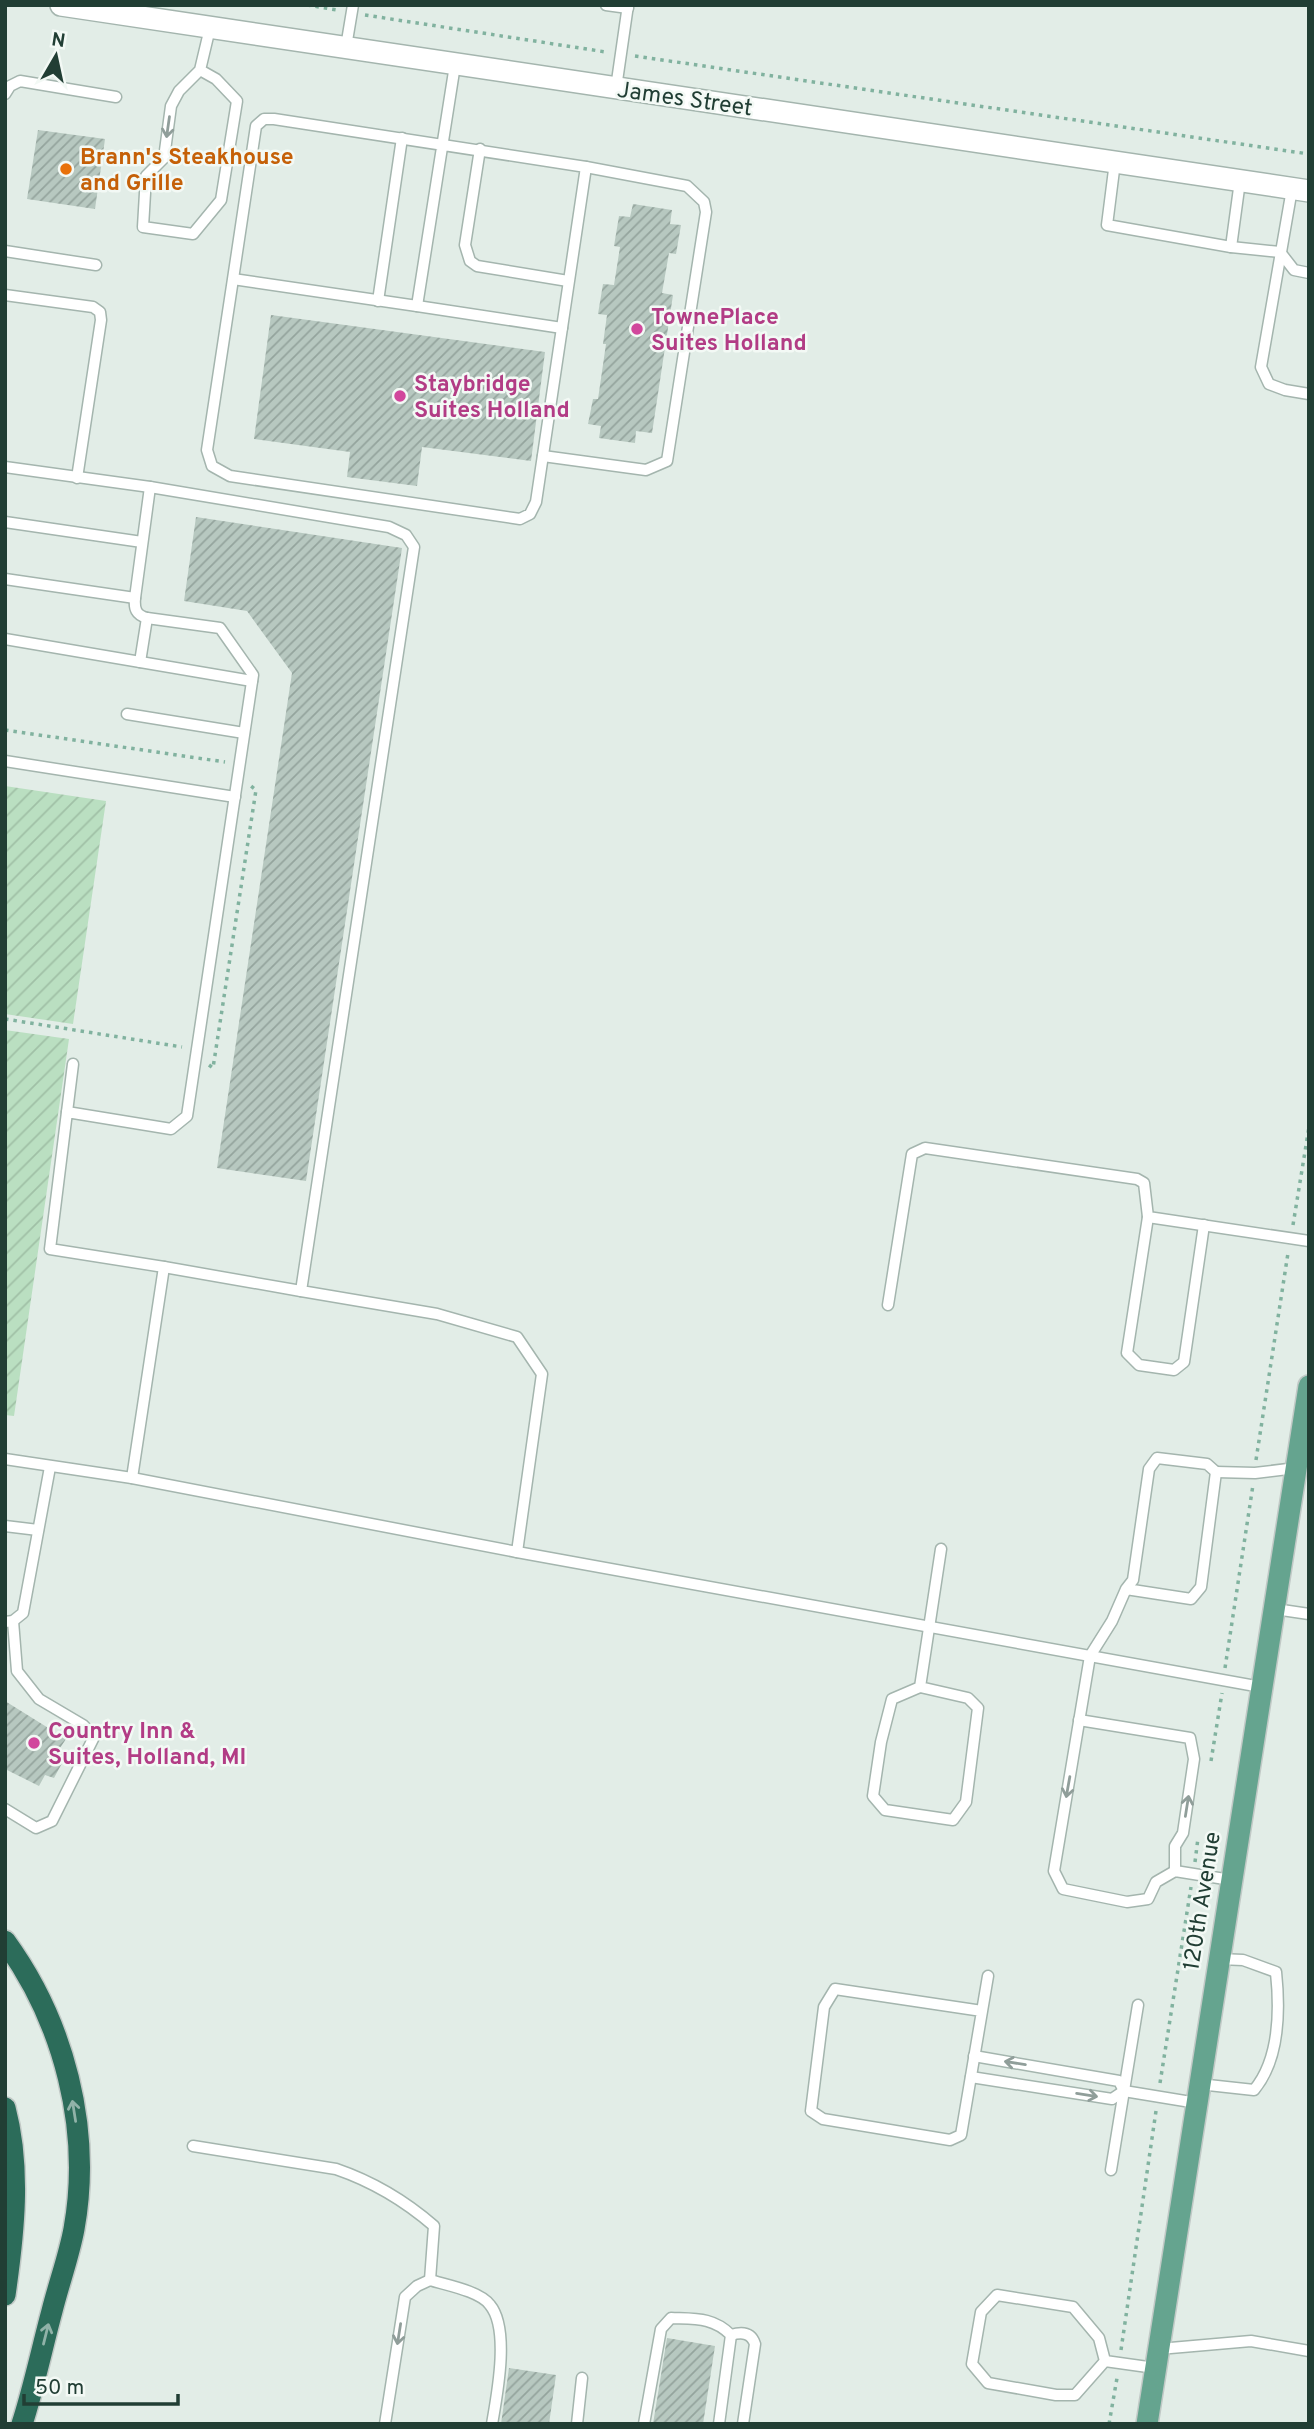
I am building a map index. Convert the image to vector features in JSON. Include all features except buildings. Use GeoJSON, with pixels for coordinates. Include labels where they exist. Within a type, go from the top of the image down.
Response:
{"type":"FeatureCollection","features":[{"type":"Feature","properties":{"kind":"highway"},"geometry":{"type":"LineString","coordinates":[[5,1941],[41,2000],[61,2052],[75,2114],[78,2152],[74,2228],[22,2424]]}},
{"type":"Feature","properties":{"kind":"highway"},"geometry":{"type":"LineString","coordinates":[[5,2108],[12,2146],[15,2205],[5,2294]]}},
{"type":"Feature","properties":{"kind":"main road","name":"120th Avenue"},"geometry":{"type":"LineString","coordinates":[[1147,2424],[1309,1386]]}},
{"type":"Feature","properties":{"kind":"street","name":"James Street"},"geometry":{"type":"LineString","coordinates":[[61,5],[164,17],[209,28],[1301,190]]}},
{"type":"Feature","properties":{"kind":"lane"},"geometry":{"type":"LineString","coordinates":[[606,5],[628,7],[615,88]]}},
{"type":"Feature","properties":{"kind":"lane"},"geometry":{"type":"LineString","coordinates":[[346,48],[352,9]]}},
{"type":"Feature","properties":{"kind":"lane"},"geometry":{"type":"LineString","coordinates":[[200,70],[216,79],[237,101],[221,200],[192,234],[143,226],[146,176],[164,158],[171,106],[179,91],[200,70],[209,28]]}},
{"type":"Feature","properties":{"kind":"lane"},"geometry":{"type":"LineString","coordinates":[[417,306],[454,65]]}},
{"type":"Feature","properties":{"kind":"lane"},"geometry":{"type":"LineString","coordinates":[[5,94],[10,86],[20,81],[116,97]]}},
{"type":"Feature","properties":{"kind":"lane"},"geometry":{"type":"LineString","coordinates":[[543,456],[646,470],[667,461],[706,212],[704,202],[687,186],[586,167],[480,149],[274,119],[264,119],[256,126],[207,450],[212,466],[230,476],[520,519],[530,514],[536,502],[586,167]]}},
{"type":"Feature","properties":{"kind":"lane"},"geometry":{"type":"LineString","coordinates":[[378,301],[402,138]]}},
{"type":"Feature","properties":{"kind":"lane"},"geometry":{"type":"LineString","coordinates":[[480,149],[465,246],[470,261],[477,266],[568,281]]}},
{"type":"Feature","properties":{"kind":"lane"},"geometry":{"type":"LineString","coordinates":[[1115,162],[1107,225],[1231,247],[1280,252],[1294,270],[1309,273]]}},
{"type":"Feature","properties":{"kind":"lane"},"geometry":{"type":"LineString","coordinates":[[1231,247],[1240,180]]}},
{"type":"Feature","properties":{"kind":"lane"},"geometry":{"type":"LineString","coordinates":[[1301,190],[1280,252],[1261,367],[1269,384],[1309,394]]}},
{"type":"Feature","properties":{"kind":"lane"},"geometry":{"type":"LineString","coordinates":[[5,251],[96,265]]}},
{"type":"Feature","properties":{"kind":"lane"},"geometry":{"type":"LineString","coordinates":[[233,279],[562,328]]}},
{"type":"Feature","properties":{"kind":"lane"},"geometry":{"type":"LineString","coordinates":[[5,295],[93,307],[100,312],[77,478]]}},
{"type":"Feature","properties":{"kind":"lane"},"geometry":{"type":"LineString","coordinates":[[5,467],[150,487],[389,527],[406,535],[414,547],[301,1291]]}},
{"type":"Feature","properties":{"kind":"lane"},"geometry":{"type":"LineString","coordinates":[[67,1112],[170,1129],[187,1116],[253,675],[220,628],[147,618],[136,612],[135,598],[150,487]]}},
{"type":"Feature","properties":{"kind":"lane"},"geometry":{"type":"LineString","coordinates":[[5,522],[142,542]]}},
{"type":"Feature","properties":{"kind":"lane"},"geometry":{"type":"LineString","coordinates":[[5,579],[135,598]]}},
{"type":"Feature","properties":{"kind":"lane"},"geometry":{"type":"LineString","coordinates":[[140,662],[147,618]]}},
{"type":"Feature","properties":{"kind":"lane"},"geometry":{"type":"LineString","coordinates":[[5,639],[252,681]]}},
{"type":"Feature","properties":{"kind":"lane"},"geometry":{"type":"LineString","coordinates":[[127,714],[244,733]]}},
{"type":"Feature","properties":{"kind":"lane"},"geometry":{"type":"LineString","coordinates":[[5,761],[234,797]]}},
{"type":"Feature","properties":{"kind":"lane"},"geometry":{"type":"LineString","coordinates":[[73,1064],[50,1249],[437,1314],[517,1336],[542,1374],[517,1552]]}},
{"type":"Feature","properties":{"kind":"lane"},"geometry":{"type":"LineString","coordinates":[[888,1306],[912,1154],[925,1148],[1137,1179],[1144,1183],[1148,1217],[1127,1353],[1139,1365],[1174,1370],[1184,1362],[1204,1225]]}},
{"type":"Feature","properties":{"kind":"lane"},"geometry":{"type":"LineString","coordinates":[[1148,1217],[1309,1241]]}},
{"type":"Feature","properties":{"kind":"lane"},"geometry":{"type":"LineString","coordinates":[[132,1478],[164,1268]]}},
{"type":"Feature","properties":{"kind":"lane"},"geometry":{"type":"LineString","coordinates":[[1231,1880],[1175,1871],[1156,1882],[1148,1899],[1127,1902],[1063,1889],[1054,1871],[1090,1656],[1133,1580],[1149,1469],[1157,1458],[1207,1464],[1216,1472],[1255,1473],[1296,1468]]}},
{"type":"Feature","properties":{"kind":"lane"},"geometry":{"type":"LineString","coordinates":[[5,1459],[132,1478],[517,1552],[1261,1687]]}},
{"type":"Feature","properties":{"kind":"lane"},"geometry":{"type":"LineString","coordinates":[[5,1809],[36,1828],[52,1821],[94,1737],[83,1725],[39,1699],[18,1671],[9,1621],[23,1613],[50,1467]]}},
{"type":"Feature","properties":{"kind":"lane"},"geometry":{"type":"LineString","coordinates":[[1126,1589],[1191,1599],[1201,1587],[1216,1472]]}},
{"type":"Feature","properties":{"kind":"lane"},"geometry":{"type":"LineString","coordinates":[[5,1526],[38,1530]]}},
{"type":"Feature","properties":{"kind":"lane"},"geometry":{"type":"LineString","coordinates":[[920,1688],[941,1549]]}},
{"type":"Feature","properties":{"kind":"lane"},"geometry":{"type":"LineString","coordinates":[[1273,1608],[1309,1614]]}},
{"type":"Feature","properties":{"kind":"lane"},"geometry":{"type":"LineString","coordinates":[[920,1688],[968,1698],[978,1708],[966,1802],[953,1820],[885,1810],[873,1796],[881,1742],[892,1699],[920,1688]]}},
{"type":"Feature","properties":{"kind":"lane"},"geometry":{"type":"LineString","coordinates":[[1079,1720],[1190,1738],[1194,1759],[1183,1833],[1175,1846],[1175,1871]]}},
{"type":"Feature","properties":{"kind":"lane"},"geometry":{"type":"LineString","coordinates":[[971,2077],[1112,2099],[1124,2091],[1158,2097],[1254,2090],[1263,2079],[1272,2059],[1278,1992],[1276,1972],[1243,1960],[1219,1958]]}},
{"type":"Feature","properties":{"kind":"lane"},"geometry":{"type":"LineString","coordinates":[[982,2011],[835,1989],[824,2007],[811,2111],[823,2119],[950,2140],[961,2135],[988,1976]]}},
{"type":"Feature","properties":{"kind":"lane"},"geometry":{"type":"LineString","coordinates":[[1111,2170],[1138,2005]]}},
{"type":"Feature","properties":{"kind":"lane"},"geometry":{"type":"LineString","coordinates":[[974,2056],[1119,2081],[1124,2091]]}},
{"type":"Feature","properties":{"kind":"lane"},"geometry":{"type":"LineString","coordinates":[[1050,2089],[1053,2070]]}},
{"type":"Feature","properties":{"kind":"lane"},"geometry":{"type":"LineString","coordinates":[[194,2146],[337,2169],[405,2202],[434,2226],[430,2280]]}},
{"type":"Feature","properties":{"kind":"lane"},"geometry":{"type":"LineString","coordinates":[[385,2424],[405,2297],[417,2286],[430,2280],[466,2290],[490,2304],[500,2325],[500,2379],[492,2424]]}},
{"type":"Feature","properties":{"kind":"lane"},"geometry":{"type":"LineString","coordinates":[[997,2295],[1073,2307],[1099,2338],[1105,2361],[1075,2395],[1056,2395],[988,2383],[972,2364],[981,2312],[997,2295]]}},
{"type":"Feature","properties":{"kind":"lane"},"geometry":{"type":"LineString","coordinates":[[644,2424],[661,2329],[671,2318],[698,2319],[719,2324],[731,2335]]}},
{"type":"Feature","properties":{"kind":"lane"},"geometry":{"type":"LineString","coordinates":[[719,2424],[731,2335]]}},
{"type":"Feature","properties":{"kind":"lane"},"geometry":{"type":"LineString","coordinates":[[731,2335],[750,2335],[755,2344],[743,2424]]}},
{"type":"Feature","properties":{"kind":"lane"},"geometry":{"type":"LineString","coordinates":[[1105,2361],[1157,2359],[1251,2340],[1309,2351]]}},
{"type":"Feature","properties":{"kind":"lane"},"geometry":{"type":"LineString","coordinates":[[577,2424],[582,2378]]}},
{"type":"Feature","properties":{"kind":"path"},"geometry":{"type":"LineString","coordinates":[[307,5],[352,9],[620,54],[1309,154]]}},
{"type":"Feature","properties":{"kind":"path"},"geometry":{"type":"LineString","coordinates":[[5,730],[225,762],[256,790],[213,1068],[181,1046],[5,1019]]}},
{"type":"Feature","properties":{"kind":"path"},"geometry":{"type":"LineString","coordinates":[[1209,1770],[1309,1127]]}},
{"type":"Feature","properties":{"kind":"path"},"geometry":{"type":"LineString","coordinates":[[1110,2424],[1199,1835]]}},
{"type":"Feature","properties":{"kind":"green space"},"geometry":{"type":"Polygon","coordinates":[[[5,786],[106,801],[73,1024],[5,1014],[5,786]]]}},
{"type":"Feature","properties":{"kind":"green space"},"geometry":{"type":"Polygon","coordinates":[[[5,1030],[69,1039],[14,1416],[5,1415],[5,1030]]]}},
{"type":"Feature","properties":{"kind":"place","name":"Brann's Steakhouse and Grille"},"geometry":{"type":"Point","coordinates":[66,169]}},
{"type":"Feature","properties":{"kind":"place","name":"TownePlace Suites Holland"},"geometry":{"type":"Point","coordinates":[637,329]}},
{"type":"Feature","properties":{"kind":"place","name":"Staybridge Suites Holland"},"geometry":{"type":"Point","coordinates":[400,396]}},
{"type":"Feature","properties":{"kind":"place","name":"Country Inn & Suites, Holland, MI"},"geometry":{"type":"Point","coordinates":[34,1743]}}]}
